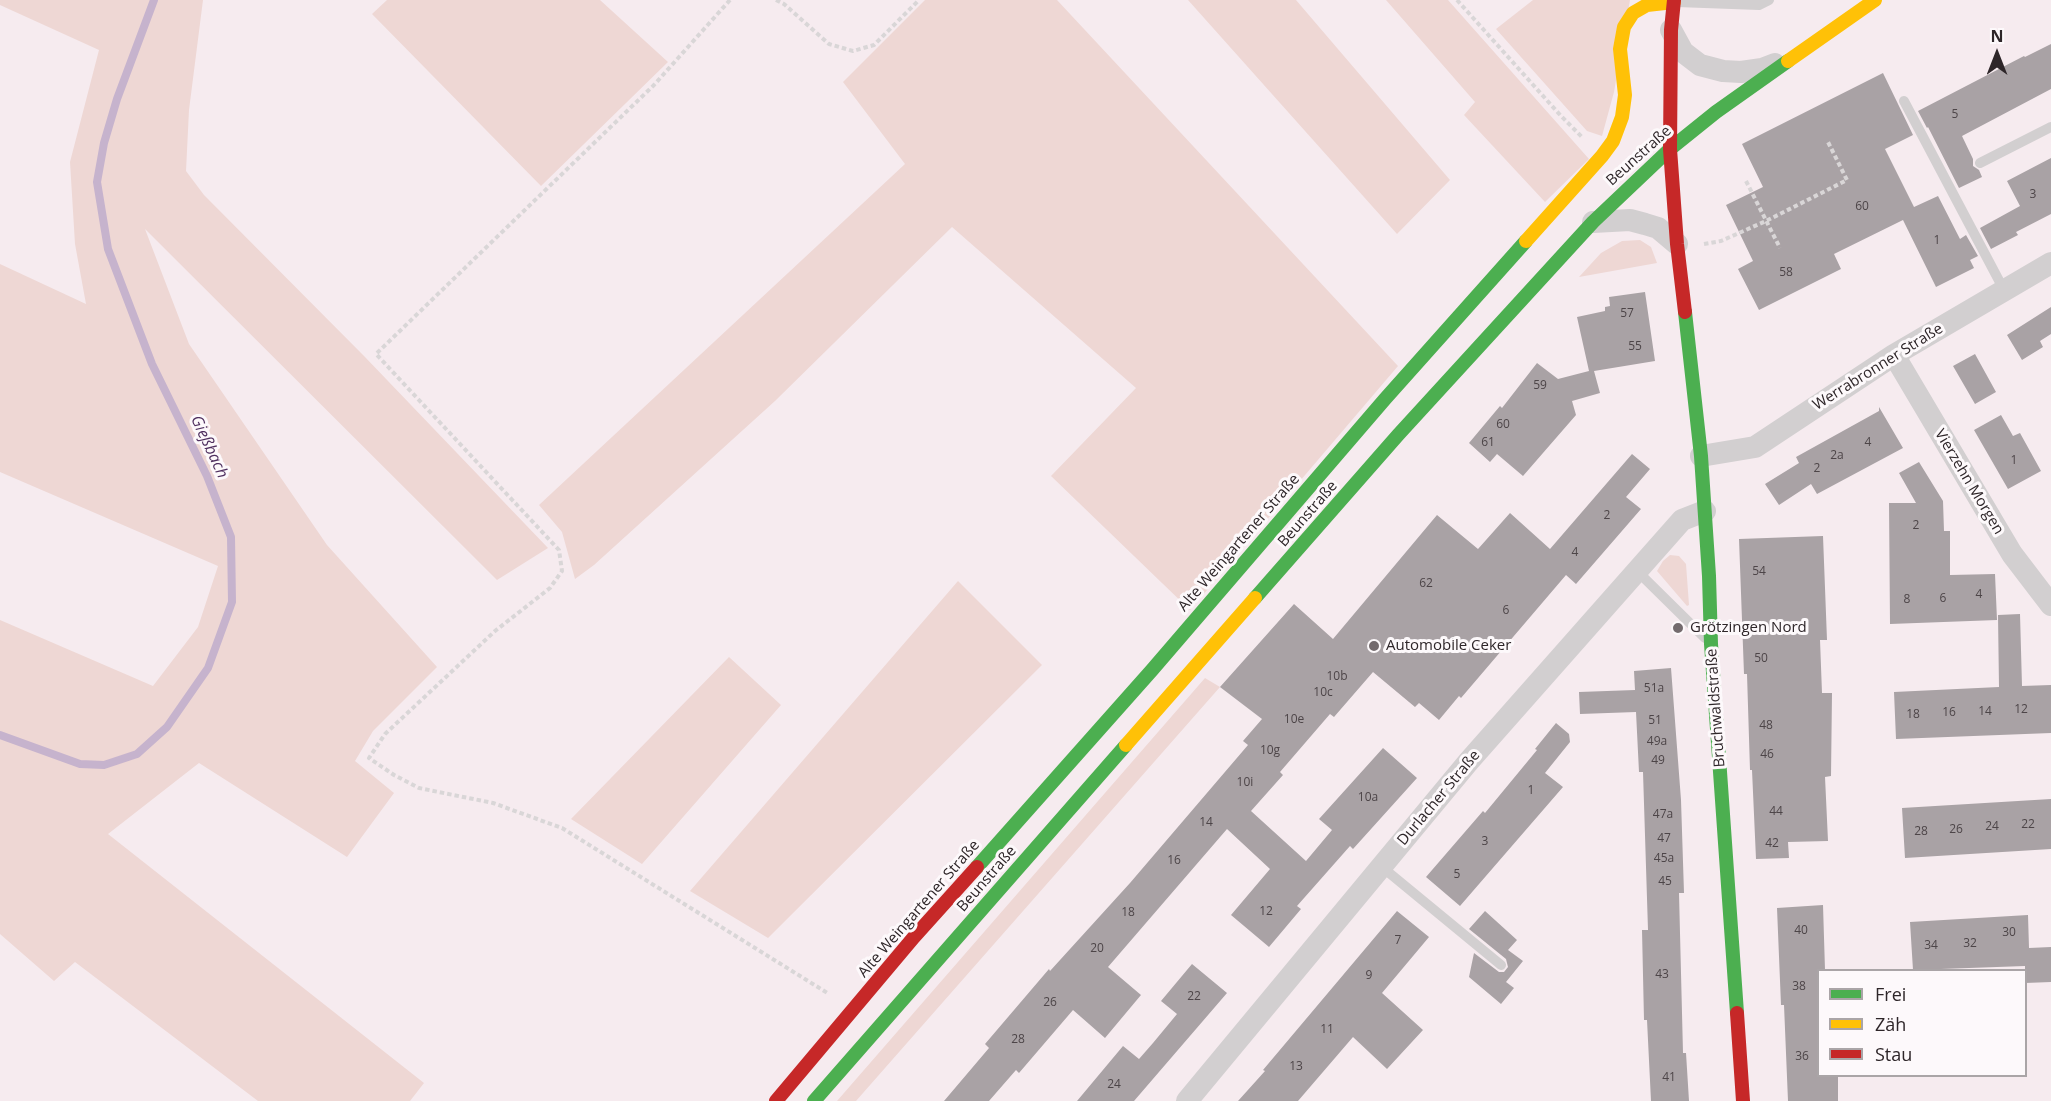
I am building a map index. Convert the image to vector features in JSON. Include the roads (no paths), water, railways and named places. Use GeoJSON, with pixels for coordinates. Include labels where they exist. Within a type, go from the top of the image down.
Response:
{"type":"FeatureCollection","features":[{"type":"Feature","properties":{"kind":"street","name":"Beunstraße"},"geometry":{"type":"LineString","coordinates":[[814,1101],[1398,435],[1593,222],[1670,149],[1716,111],[1875,0]]}},
{"type":"Feature","properties":{"kind":"street","name":"Bruchwaldstraße"},"geometry":{"type":"LineString","coordinates":[[1674,1],[1671,30],[1670,149],[1677,247],[1701,456],[1711,644],[1743,1101]]}},
{"type":"Feature","properties":{"kind":"street","name":"Alte Weingartener Straße"},"geometry":{"type":"LineString","coordinates":[[776,1101],[855,1010],[914,937],[1152,670],[1385,399],[1602,156],[1613,141],[1622,117],[1625,95],[1620,49],[1624,27],[1633,13],[1647,5],[1674,1]]}},
{"type":"Feature","properties":{"kind":"street"},"geometry":{"type":"LineString","coordinates":[[1671,30],[1683,52],[1690,59],[1700,65],[1723,71],[1741,72],[1761,69],[1790,59]]}},
{"type":"Feature","properties":{"kind":"street"},"geometry":{"type":"LineString","coordinates":[[1593,222],[1630,220],[1645,224],[1658,228],[1677,247]]}},
{"type":"Feature","properties":{"kind":"street","name":"Werrabronner Straße"},"geometry":{"type":"LineString","coordinates":[[1701,456],[1755,447],[1894,355],[2051,263]]}},
{"type":"Feature","properties":{"kind":"street","name":"Vierzehn Morgen"},"geometry":{"type":"LineString","coordinates":[[1894,355],[2012,554],[2051,605]]}},
{"type":"Feature","properties":{"kind":"street","name":"Durlacher Straße"},"geometry":{"type":"LineString","coordinates":[[1187,1101],[1469,761],[1682,520],[1705,511]]}},
{"type":"Feature","properties":{"kind":"lane"},"geometry":{"type":"LineString","coordinates":[[1674,1],[1759,5],[1769,0]]}},
{"type":"Feature","properties":{"kind":"lane"},"geometry":{"type":"LineString","coordinates":[[1904,101],[2004,290]]}},
{"type":"Feature","properties":{"kind":"lane"},"geometry":{"type":"LineString","coordinates":[[1980,163],[2051,127]]}},
{"type":"Feature","properties":{"kind":"lane"},"geometry":{"type":"LineString","coordinates":[[1637,571],[1711,644]]}},
{"type":"Feature","properties":{"kind":"lane"},"geometry":{"type":"LineString","coordinates":[[1382,867],[1501,965]]}},
{"type":"Feature","properties":{"kind":"waterway","name":"Gießbach"},"geometry":{"type":"LineString","coordinates":[[0,735],[80,764],[104,765],[137,754],[167,727],[208,668],[232,602],[231,537],[207,476],[152,364],[108,249],[97,182],[104,143],[117,99],[154,0]]}},
{"type":"Feature","properties":{"kind":"place","name":"Grötzingen Nord"},"geometry":{"type":"Point","coordinates":[1678,628]}},
{"type":"Feature","properties":{"kind":"place","name":"Automobile Ceker"},"geometry":{"type":"Point","coordinates":[1374,646]}}]}
